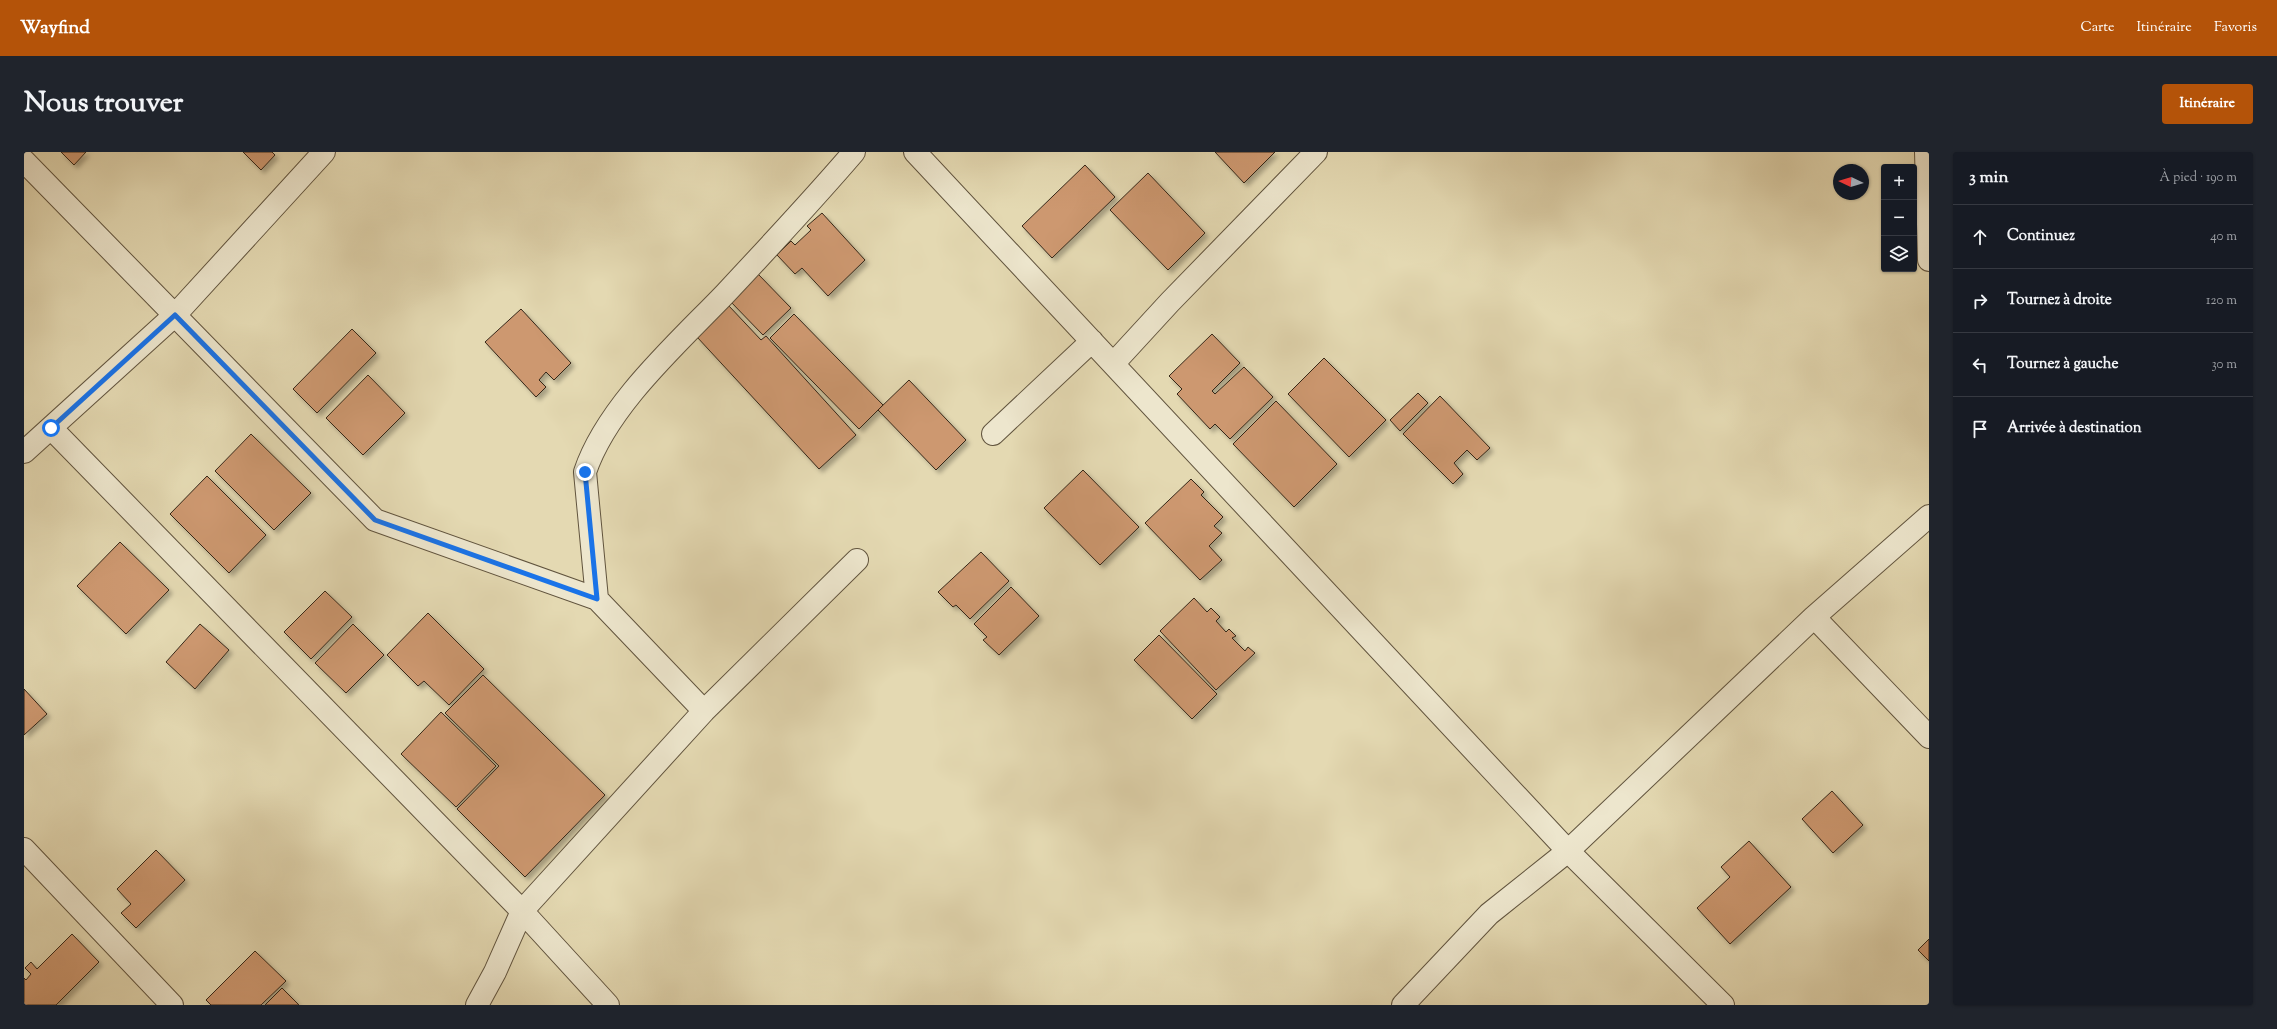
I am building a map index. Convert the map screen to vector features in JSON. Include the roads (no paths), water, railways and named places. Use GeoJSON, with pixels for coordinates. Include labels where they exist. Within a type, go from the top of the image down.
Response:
{"type":"FeatureCollection","features":[{"type":"Feature","properties":{"kind":"street"},"geometry":{"type":"LineString","coordinates":[[24,452],[175,315],[324,152]]}},
{"type":"Feature","properties":{"kind":"street"},"geometry":{"type":"LineString","coordinates":[[597,599],[585,472],[591,454],[605,428],[644,380],[796,219],[854,152]]}},
{"type":"Feature","properties":{"kind":"street"},"geometry":{"type":"LineString","coordinates":[[915,152],[1568,851],[1723,1005]]}},
{"type":"Feature","properties":{"kind":"street"},"geometry":{"type":"LineString","coordinates":[[1113,364],[1170,302],[1316,152]]}},
{"type":"Feature","properties":{"kind":"street"},"geometry":{"type":"LineString","coordinates":[[1926,152],[1929,260]]}},
{"type":"Feature","properties":{"kind":"street"},"geometry":{"type":"LineString","coordinates":[[24,161],[375,520],[597,599],[704,711]]}},
{"type":"Feature","properties":{"kind":"street"},"geometry":{"type":"LineString","coordinates":[[993,434],[1092,341]]}},
{"type":"Feature","properties":{"kind":"street"},"geometry":{"type":"LineString","coordinates":[[51,428],[522,911],[608,1005]]}},
{"type":"Feature","properties":{"kind":"street"},"geometry":{"type":"LineString","coordinates":[[1402,1005],[1489,914],[1568,851],[1814,616],[1929,516]]}},
{"type":"Feature","properties":{"kind":"street"},"geometry":{"type":"LineString","coordinates":[[477,1005],[495,972],[522,911],[704,711],[857,560]]}},
{"type":"Feature","properties":{"kind":"street"},"geometry":{"type":"LineString","coordinates":[[1814,616],[1929,737]]}},
{"type":"Feature","properties":{"kind":"street"},"geometry":{"type":"LineString","coordinates":[[24,848],[172,1005]]}}]}
